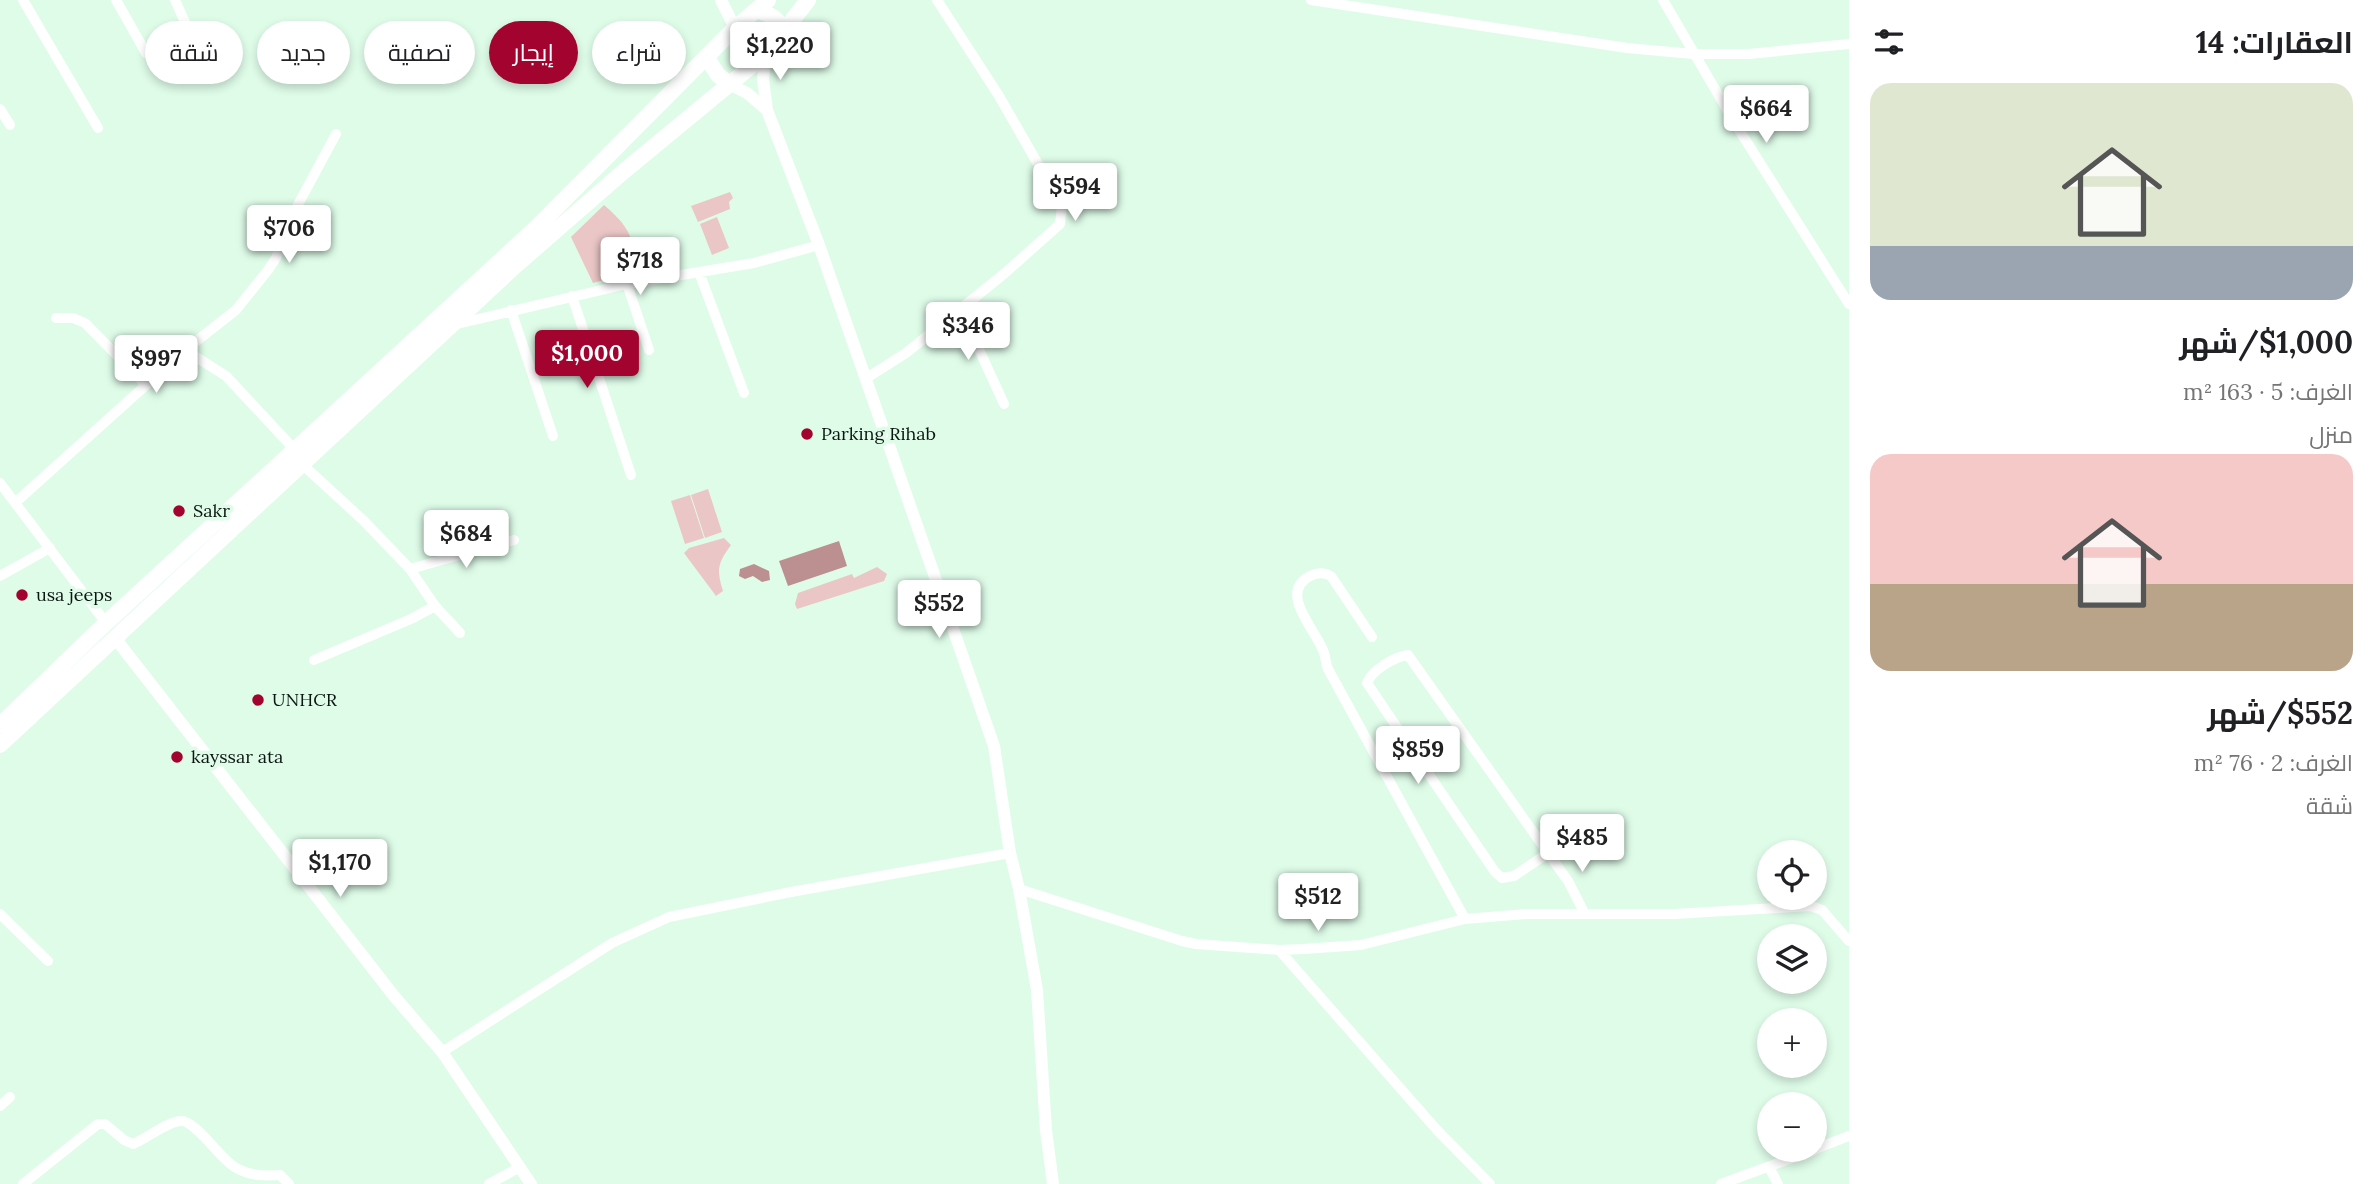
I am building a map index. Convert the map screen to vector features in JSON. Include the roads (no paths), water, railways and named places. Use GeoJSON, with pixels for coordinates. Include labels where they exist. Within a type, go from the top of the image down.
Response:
{"type":"FeatureCollection","features":[{"type":"Feature","properties":{"kind":"highway"},"geometry":{"type":"LineString","coordinates":[[0,745],[542,242],[766,54],[808,0]]}},
{"type":"Feature","properties":{"kind":"highway"},"geometry":{"type":"LineString","coordinates":[[0,724],[106,623],[538,226],[735,28],[763,5],[777,19],[782,27],[782,34]]}},
{"type":"Feature","properties":{"kind":"highway"},"geometry":{"type":"LineString","coordinates":[[707,58],[718,75],[729,84]]}},
{"type":"Feature","properties":{"kind":"street"},"geometry":{"type":"LineString","coordinates":[[23,0],[98,128]]}},
{"type":"Feature","properties":{"kind":"street"},"geometry":{"type":"LineString","coordinates":[[116,0],[146,53],[158,57],[186,44],[190,38],[175,0]]}},
{"type":"Feature","properties":{"kind":"street"},"geometry":{"type":"LineString","coordinates":[[721,0],[735,28]]}},
{"type":"Feature","properties":{"kind":"street"},"geometry":{"type":"LineString","coordinates":[[865,379],[906,353],[1005,274],[1060,224],[1062,206],[999,96],[937,0]]}},
{"type":"Feature","properties":{"kind":"street"},"geometry":{"type":"LineString","coordinates":[[1311,0],[1627,48],[1693,54],[1749,54],[1849,44]]}},
{"type":"Feature","properties":{"kind":"street"},"geometry":{"type":"LineString","coordinates":[[1662,0],[1849,304]]}},
{"type":"Feature","properties":{"kind":"street"},"geometry":{"type":"LineString","coordinates":[[766,54],[763,79],[767,110],[819,245],[994,746],[1010,853],[1037,990],[1044,1107],[1053,1184]]}},
{"type":"Feature","properties":{"kind":"street"},"geometry":{"type":"LineString","coordinates":[[729,84],[747,93],[767,110]]}},
{"type":"Feature","properties":{"kind":"street"},"geometry":{"type":"LineString","coordinates":[[0,109],[10,125]]}},
{"type":"Feature","properties":{"kind":"street"},"geometry":{"type":"LineString","coordinates":[[16,502],[145,384],[236,310],[276,258],[294,212],[336,134]]}},
{"type":"Feature","properties":{"kind":"street"},"geometry":{"type":"LineString","coordinates":[[453,325],[627,284],[754,263],[819,245]]}},
{"type":"Feature","properties":{"kind":"street"},"geometry":{"type":"LineString","coordinates":[[699,272],[744,393]]}},
{"type":"Feature","properties":{"kind":"street"},"geometry":{"type":"LineString","coordinates":[[627,284],[649,351]]}},
{"type":"Feature","properties":{"kind":"street"},"geometry":{"type":"LineString","coordinates":[[572,296],[631,475]]}},
{"type":"Feature","properties":{"kind":"street"},"geometry":{"type":"LineString","coordinates":[[960,308],[1004,404]]}},
{"type":"Feature","properties":{"kind":"street"},"geometry":{"type":"LineString","coordinates":[[511,310],[553,436]]}},
{"type":"Feature","properties":{"kind":"street"},"geometry":{"type":"LineString","coordinates":[[55,318],[73,318],[85,323],[145,384]]}},
{"type":"Feature","properties":{"kind":"street"},"geometry":{"type":"LineString","coordinates":[[185,350],[226,376],[295,450]]}},
{"type":"Feature","properties":{"kind":"street"},"geometry":{"type":"LineString","coordinates":[[303,465],[364,521],[410,569],[435,606],[460,633]]}},
{"type":"Feature","properties":{"kind":"street"},"geometry":{"type":"LineString","coordinates":[[0,483],[106,623]]}},
{"type":"Feature","properties":{"kind":"street"},"geometry":{"type":"LineString","coordinates":[[410,569],[514,540]]}},
{"type":"Feature","properties":{"kind":"street"},"geometry":{"type":"LineString","coordinates":[[0,576],[50,548]]}},
{"type":"Feature","properties":{"kind":"street"},"geometry":{"type":"LineString","coordinates":[[1372,637],[1331,576],[1315,573],[1303,580],[1297,589],[1297,598],[1323,648],[1328,669],[1465,919]]}},
{"type":"Feature","properties":{"kind":"street"},"geometry":{"type":"LineString","coordinates":[[314,660],[435,606]]}},
{"type":"Feature","properties":{"kind":"street"},"geometry":{"type":"LineString","coordinates":[[116,638],[394,996],[442,1052],[531,1184]]}},
{"type":"Feature","properties":{"kind":"street"},"geometry":{"type":"LineString","coordinates":[[1548,853],[1507,878],[1502,878],[1495,872],[1367,683],[1371,675],[1399,657],[1408,655],[1412,658],[1569,881],[1585,914]]}},
{"type":"Feature","properties":{"kind":"street"},"geometry":{"type":"LineString","coordinates":[[442,1052],[612,943],[669,918],[791,892],[1010,853]]}},
{"type":"Feature","properties":{"kind":"street"},"geometry":{"type":"LineString","coordinates":[[1019,890],[1189,942],[1279,950],[1361,945],[1465,919],[1527,914],[1675,914],[1811,906],[1822,910],[1849,941]]}},
{"type":"Feature","properties":{"kind":"street"},"geometry":{"type":"LineString","coordinates":[[0,914],[48,961]]}},
{"type":"Feature","properties":{"kind":"street"},"geometry":{"type":"LineString","coordinates":[[1279,950],[1437,1130],[1490,1184]]}},
{"type":"Feature","properties":{"kind":"street"},"geometry":{"type":"LineString","coordinates":[[0,1106],[10,1097]]}},
{"type":"Feature","properties":{"kind":"street"},"geometry":{"type":"LineString","coordinates":[[23,1184],[98,1124],[105,1124],[133,1144],[180,1121],[189,1123],[225,1160],[238,1169],[260,1177],[280,1175],[289,1184]]}},
{"type":"Feature","properties":{"kind":"street"},"geometry":{"type":"LineString","coordinates":[[1827,1145],[1849,1136]]}},
{"type":"Feature","properties":{"kind":"street"},"geometry":{"type":"LineString","coordinates":[[1721,1184],[1782,1162]]}},
{"type":"Feature","properties":{"kind":"street"},"geometry":{"type":"LineString","coordinates":[[489,1184],[520,1167]]}},
{"type":"Feature","properties":{"kind":"street"},"geometry":{"type":"LineString","coordinates":[[1769,1167],[1778,1184]]}},
{"type":"Feature","properties":{"kind":"place","name":"Parking Rihab"},"geometry":{"type":"Point","coordinates":[807,434]}},
{"type":"Feature","properties":{"kind":"place","name":"Sakr"},"geometry":{"type":"Point","coordinates":[179,511]}},
{"type":"Feature","properties":{"kind":"place","name":"usa jeeps"},"geometry":{"type":"Point","coordinates":[22,595]}},
{"type":"Feature","properties":{"kind":"place","name":"UNHCR"},"geometry":{"type":"Point","coordinates":[258,700]}},
{"type":"Feature","properties":{"kind":"place","name":"kayssar ata"},"geometry":{"type":"Point","coordinates":[177,757]}}]}
